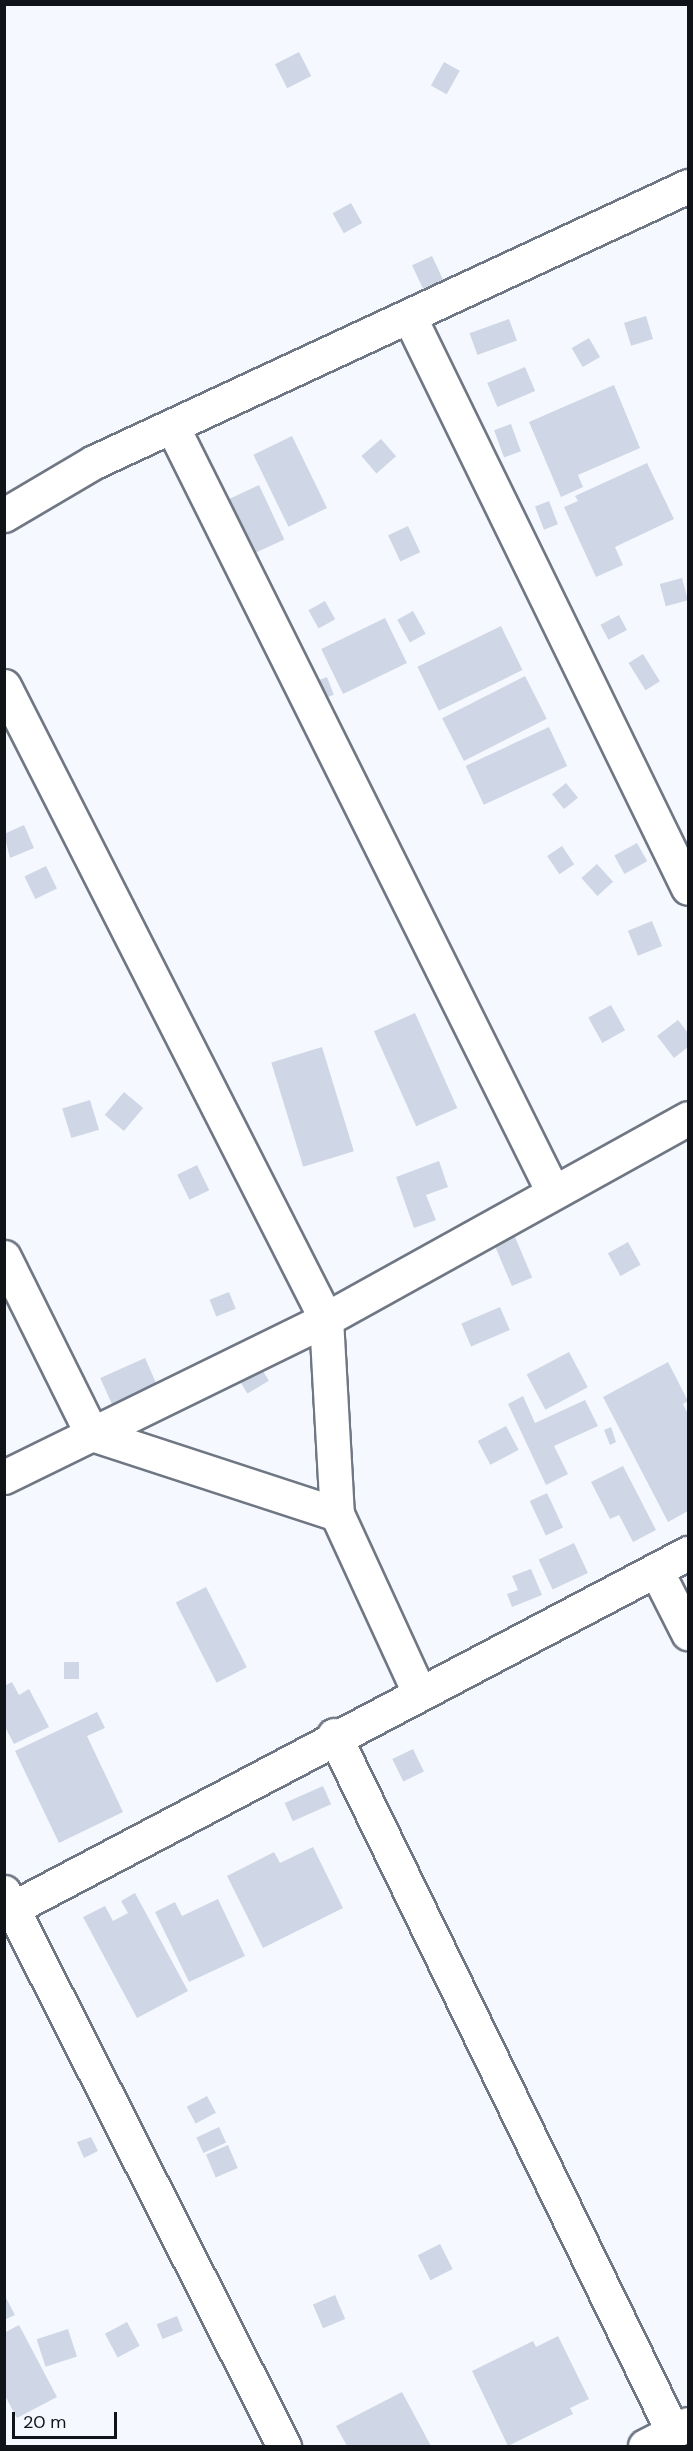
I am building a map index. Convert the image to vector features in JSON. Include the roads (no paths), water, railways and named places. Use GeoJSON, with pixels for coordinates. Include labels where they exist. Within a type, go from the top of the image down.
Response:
{"type":"FeatureCollection","features":[{"type":"Feature","properties":{"kind":"street"},"geometry":{"type":"LineString","coordinates":[[4,515],[94,462],[688,186]]}},
{"type":"Feature","properties":{"kind":"street"},"geometry":{"type":"LineString","coordinates":[[409,316],[688,888]]}},
{"type":"Feature","properties":{"kind":"street"},"geometry":{"type":"LineString","coordinates":[[172,426],[553,1192]]}},
{"type":"Feature","properties":{"kind":"street"},"geometry":{"type":"LineString","coordinates":[[4,686],[326,1319],[337,1514],[419,1692]]}},
{"type":"Feature","properties":{"kind":"street"},"geometry":{"type":"LineString","coordinates":[[4,1477],[326,1319],[688,1118]]}},
{"type":"Feature","properties":{"kind":"street"},"geometry":{"type":"LineString","coordinates":[[4,1257],[92,1434],[337,1514]]}},
{"type":"Feature","properties":{"kind":"street"},"geometry":{"type":"LineString","coordinates":[[284,2446],[9,1900],[334,1736],[688,1553]]}},
{"type":"Feature","properties":{"kind":"street"},"geometry":{"type":"LineString","coordinates":[[656,1570],[688,1633]]}},
{"type":"Feature","properties":{"kind":"street"},"geometry":{"type":"LineString","coordinates":[[334,1736],[669,2434]]}}]}
